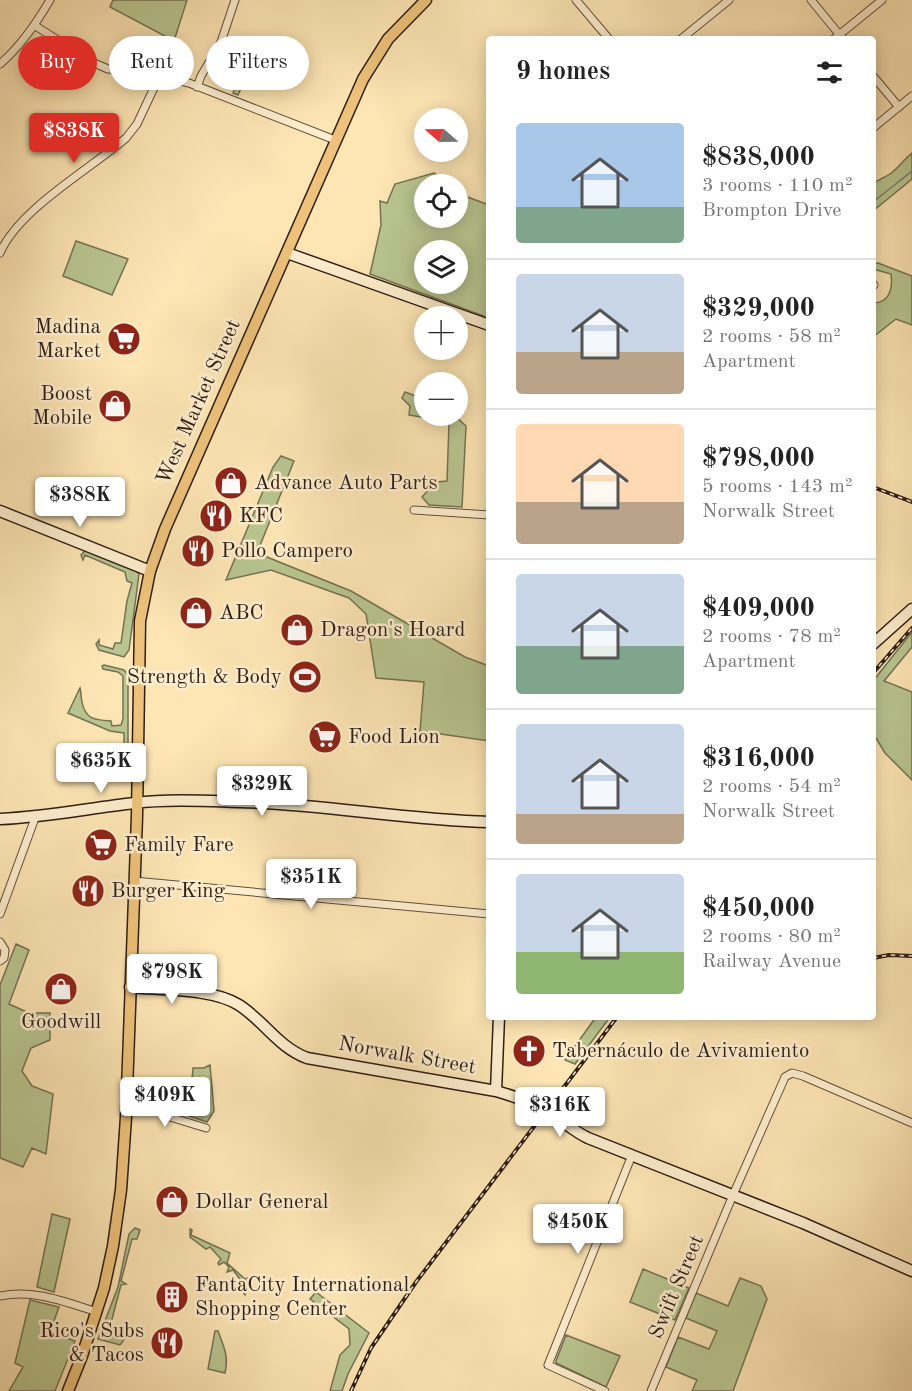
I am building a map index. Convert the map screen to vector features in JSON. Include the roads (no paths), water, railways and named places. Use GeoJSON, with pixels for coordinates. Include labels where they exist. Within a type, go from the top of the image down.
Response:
{"type":"FeatureCollection","features":[{"type":"Feature","properties":{"kind":"main road","name":"West Market Street"},"geometry":{"type":"LineString","coordinates":[[68,1391],[97,1312],[118,1221],[124,1163],[138,803],[140,621],[150,571],[165,529],[335,140],[374,59],[400,25],[426,0]]}},
{"type":"Feature","properties":{"kind":"street"},"geometry":{"type":"LineString","coordinates":[[0,64],[34,26],[50,0]]}},
{"type":"Feature","properties":{"kind":"street"},"geometry":{"type":"LineString","coordinates":[[197,87],[224,35],[235,0]]}},
{"type":"Feature","properties":{"kind":"street"},"geometry":{"type":"LineString","coordinates":[[576,0],[606,36]]}},
{"type":"Feature","properties":{"kind":"street"},"geometry":{"type":"LineString","coordinates":[[685,36],[729,0]]}},
{"type":"Feature","properties":{"kind":"street"},"geometry":{"type":"LineString","coordinates":[[811,0],[837,36]]}},
{"type":"Feature","properties":{"kind":"street"},"geometry":{"type":"LineString","coordinates":[[840,36],[882,0]]}},
{"type":"Feature","properties":{"kind":"street"},"geometry":{"type":"LineString","coordinates":[[34,26],[94,63],[109,69]]}},
{"type":"Feature","properties":{"kind":"street"},"geometry":{"type":"LineString","coordinates":[[876,80],[899,107]]}},
{"type":"Feature","properties":{"kind":"street"},"geometry":{"type":"LineString","coordinates":[[194,86],[335,140]]}},
{"type":"Feature","properties":{"kind":"street"},"geometry":{"type":"LineString","coordinates":[[0,254],[17,226],[33,211],[126,138],[137,124],[153,90]]}},
{"type":"Feature","properties":{"kind":"street"},"geometry":{"type":"LineString","coordinates":[[876,126],[912,96]]}},
{"type":"Feature","properties":{"kind":"street"},"geometry":{"type":"LineString","coordinates":[[287,253],[486,324]]}},
{"type":"Feature","properties":{"kind":"street"},"geometry":{"type":"LineString","coordinates":[[414,510],[486,515]]}},
{"type":"Feature","properties":{"kind":"street"},"geometry":{"type":"LineString","coordinates":[[0,511],[150,571]]}},
{"type":"Feature","properties":{"kind":"street"},"geometry":{"type":"LineString","coordinates":[[876,641],[912,609]]}},
{"type":"Feature","properties":{"kind":"street"},"geometry":{"type":"LineString","coordinates":[[0,819],[35,818],[138,803],[272,803],[486,822]]}},
{"type":"Feature","properties":{"kind":"street"},"geometry":{"type":"LineString","coordinates":[[0,914],[35,818]]}},
{"type":"Feature","properties":{"kind":"street"},"geometry":{"type":"LineString","coordinates":[[134,881],[486,914]]}},
{"type":"Feature","properties":{"kind":"street"},"geometry":{"type":"LineString","coordinates":[[0,942],[4,946],[5,954],[0,961]]}},
{"type":"Feature","properties":{"kind":"street","name":"Norwalk Street"},"geometry":{"type":"LineString","coordinates":[[130,987],[204,994],[231,1000],[248,1012],[284,1046],[308,1058],[496,1091],[513,1096],[547,1110],[580,1134],[733,1195],[912,1271]]}},
{"type":"Feature","properties":{"kind":"street"},"geometry":{"type":"LineString","coordinates":[[496,1091],[499,1020]]}},
{"type":"Feature","properties":{"kind":"street","name":"Swift Street"},"geometry":{"type":"LineString","coordinates":[[651,1391],[783,1080],[792,1073],[803,1076],[912,1123]]}},
{"type":"Feature","properties":{"kind":"street"},"geometry":{"type":"LineString","coordinates":[[127,1106],[148,1107],[170,1117],[206,1128]]}},
{"type":"Feature","properties":{"kind":"street"},"geometry":{"type":"LineString","coordinates":[[605,1391],[548,1365],[632,1155]]}},
{"type":"Feature","properties":{"kind":"street"},"geometry":{"type":"LineString","coordinates":[[0,1296],[39,1295],[97,1312]]}},
{"type":"Feature","properties":{"kind":"waterway"},"geometry":{"type":"LineString","coordinates":[[876,200],[912,171]]}},
{"type":"Feature","properties":{"kind":"railway"},"geometry":{"type":"LineString","coordinates":[[876,488],[912,502]]}},
{"type":"Feature","properties":{"kind":"railway"},"geometry":{"type":"LineString","coordinates":[[876,670],[912,628]]}},
{"type":"Feature","properties":{"kind":"railway"},"geometry":{"type":"LineString","coordinates":[[876,957],[889,955],[912,956]]}},
{"type":"Feature","properties":{"kind":"railway"},"geometry":{"type":"LineString","coordinates":[[351,1391],[371,1348],[416,1282],[615,1020]]}},
{"type":"Feature","properties":{"kind":"place","name":"Madina Market"},"geometry":{"type":"Point","coordinates":[124,339]}},
{"type":"Feature","properties":{"kind":"place","name":"Boost Mobile"},"geometry":{"type":"Point","coordinates":[115,406]}},
{"type":"Feature","properties":{"kind":"place","name":"Advance Auto Parts"},"geometry":{"type":"Point","coordinates":[231,483]}},
{"type":"Feature","properties":{"kind":"place","name":"KFC"},"geometry":{"type":"Point","coordinates":[216,516]}},
{"type":"Feature","properties":{"kind":"place","name":"Pollo Campero"},"geometry":{"type":"Point","coordinates":[198,551]}},
{"type":"Feature","properties":{"kind":"place","name":"ABC"},"geometry":{"type":"Point","coordinates":[196,613]}},
{"type":"Feature","properties":{"kind":"place","name":"Dragon's Hoard"},"geometry":{"type":"Point","coordinates":[297,630]}},
{"type":"Feature","properties":{"kind":"place","name":"Strength & Body"},"geometry":{"type":"Point","coordinates":[305,677]}},
{"type":"Feature","properties":{"kind":"place","name":"Food Lion"},"geometry":{"type":"Point","coordinates":[325,737]}},
{"type":"Feature","properties":{"kind":"place","name":"Family Fare"},"geometry":{"type":"Point","coordinates":[101,845]}},
{"type":"Feature","properties":{"kind":"place","name":"Burger King"},"geometry":{"type":"Point","coordinates":[88,891]}},
{"type":"Feature","properties":{"kind":"place","name":"Goodwill"},"geometry":{"type":"Point","coordinates":[61,989]}},
{"type":"Feature","properties":{"kind":"place","name":"Tabernáculo de Avivamiento"},"geometry":{"type":"Point","coordinates":[529,1051]}},
{"type":"Feature","properties":{"kind":"place","name":"Dollar General"},"geometry":{"type":"Point","coordinates":[172,1202]}},
{"type":"Feature","properties":{"kind":"place","name":"FantaCity International Shopping Center"},"geometry":{"type":"Point","coordinates":[172,1297]}},
{"type":"Feature","properties":{"kind":"place","name":"Rico's Subs & Tacos"},"geometry":{"type":"Point","coordinates":[167,1343]}}]}
